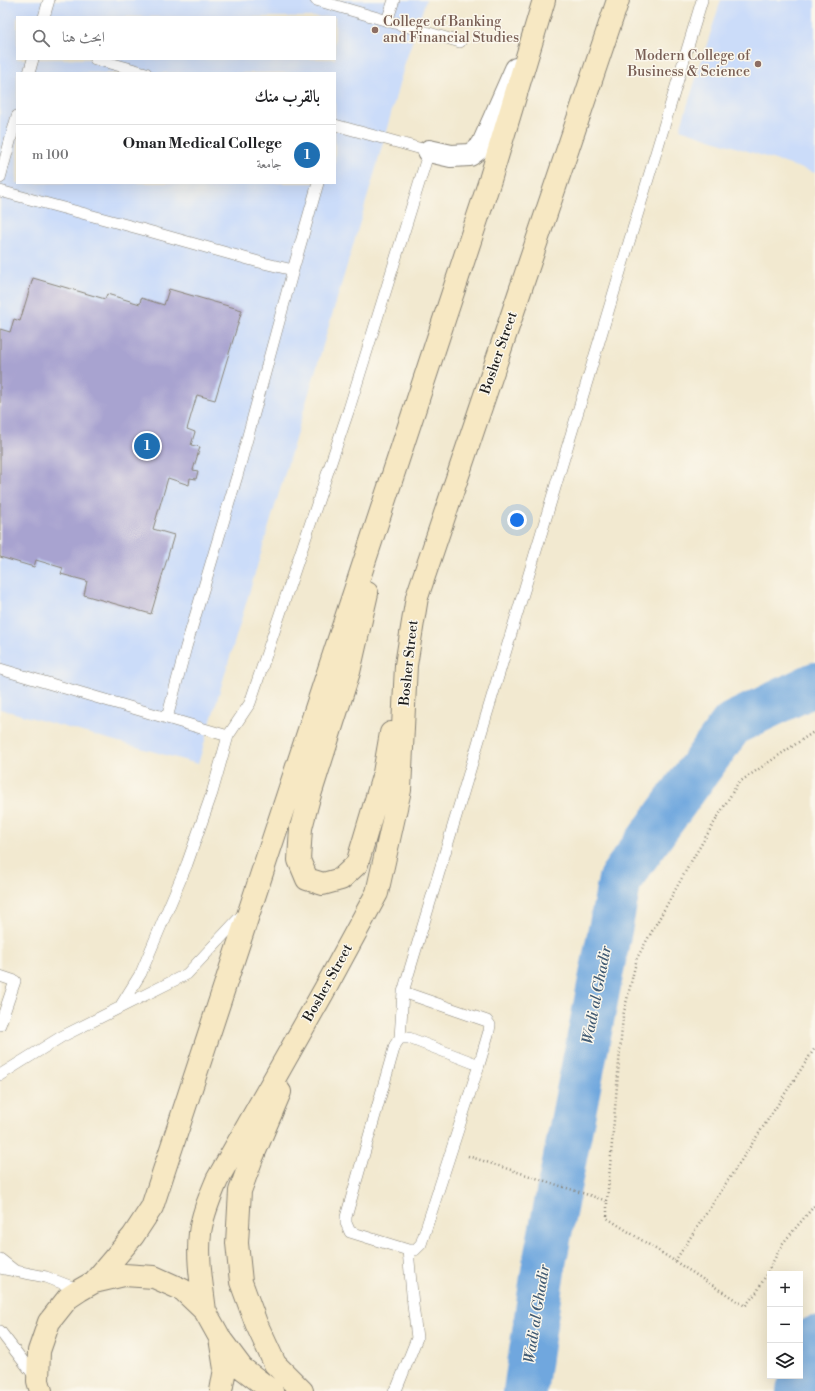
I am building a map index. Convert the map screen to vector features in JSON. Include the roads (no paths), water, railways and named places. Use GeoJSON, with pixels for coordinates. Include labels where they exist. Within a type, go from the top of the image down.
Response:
{"type":"FeatureCollection","features":[{"type":"Feature","properties":{"kind":"main road","name":"Bosher Street"},"geometry":{"type":"LineString","coordinates":[[205,1311],[200,1269],[200,1234],[205,1209],[216,1180],[325,989],[377,893],[400,790],[406,665],[417,597],[619,0]]}},
{"type":"Feature","properties":{"kind":"main road"},"geometry":{"type":"LineString","coordinates":[[40,1386],[39,1351],[49,1322],[68,1298],[87,1286],[133,1236],[152,1207],[490,180],[542,7]]}},
{"type":"Feature","properties":{"kind":"main road"},"geometry":{"type":"LineString","coordinates":[[397,459],[348,672],[301,828],[299,860],[307,879],[323,884],[341,879],[357,864],[384,773],[417,597]]}},
{"type":"Feature","properties":{"kind":"main road"},"geometry":{"type":"LineString","coordinates":[[302,1391],[275,1364],[256,1323],[242,1282],[237,1236],[240,1191],[252,1158],[325,989]]}},
{"type":"Feature","properties":{"kind":"main road"},"geometry":{"type":"LineString","coordinates":[[87,1286],[124,1275],[154,1277],[183,1290],[205,1311],[220,1338],[242,1368],[272,1391]]}},
{"type":"Feature","properties":{"kind":"main road"},"geometry":{"type":"LineString","coordinates":[[220,1338],[225,1369],[221,1391]]}},
{"type":"Feature","properties":{"kind":"street"},"geometry":{"type":"LineString","coordinates":[[429,151],[451,156],[470,155],[482,146],[542,7]]}},
{"type":"Feature","properties":{"kind":"lane"},"geometry":{"type":"LineString","coordinates":[[44,16],[49,0]]}},
{"type":"Feature","properties":{"kind":"lane"},"geometry":{"type":"LineString","coordinates":[[316,0],[460,42]]}},
{"type":"Feature","properties":{"kind":"lane"},"geometry":{"type":"LineString","coordinates":[[387,20],[394,0]]}},
{"type":"Feature","properties":{"kind":"lane"},"geometry":{"type":"LineString","coordinates":[[403,992],[487,1021],[490,1025],[479,1065],[421,1244],[414,1250],[408,1250],[350,1232],[346,1223],[346,1217],[395,1045],[400,1038],[403,992],[702,0]]}},
{"type":"Feature","properties":{"kind":"lane"},"geometry":{"type":"LineString","coordinates":[[29,72],[33,60]]}},
{"type":"Feature","properties":{"kind":"lane"},"geometry":{"type":"LineString","coordinates":[[99,60],[142,72]]}},
{"type":"Feature","properties":{"kind":"lane"},"geometry":{"type":"LineString","coordinates":[[0,178],[16,120]]}},
{"type":"Feature","properties":{"kind":"lane"},"geometry":{"type":"LineString","coordinates":[[120,1007],[141,973],[187,864],[212,793],[228,736],[250,703],[348,409],[429,151],[336,125]]}},
{"type":"Feature","properties":{"kind":"lane"},"geometry":{"type":"LineString","coordinates":[[167,718],[186,647],[237,476],[318,184]]}},
{"type":"Feature","properties":{"kind":"lane"},"geometry":{"type":"LineString","coordinates":[[0,191],[293,270]]}},
{"type":"Feature","properties":{"kind":"lane"},"geometry":{"type":"LineString","coordinates":[[0,669],[228,736]]}},
{"type":"Feature","properties":{"kind":"lane"},"geometry":{"type":"LineString","coordinates":[[0,1075],[61,1037],[187,974],[252,905]]}},
{"type":"Feature","properties":{"kind":"lane"},"geometry":{"type":"LineString","coordinates":[[0,976],[15,981],[0,1025]]}},
{"type":"Feature","properties":{"kind":"lane"},"geometry":{"type":"LineString","coordinates":[[400,1038],[409,1038],[479,1065]]}},
{"type":"Feature","properties":{"kind":"lane"},"geometry":{"type":"LineString","coordinates":[[394,1391],[397,1388],[417,1338],[408,1250]]}},
{"type":"Feature","properties":{"kind":"lane"},"geometry":{"type":"LineString","coordinates":[[0,1259],[16,1271]]}},
{"type":"Feature","properties":{"kind":"lane"},"geometry":{"type":"LineString","coordinates":[[0,1268],[87,1286]]}},
{"type":"Feature","properties":{"kind":"lane"},"geometry":{"type":"LineString","coordinates":[[0,1331],[40,1386]]}},
{"type":"Feature","properties":{"kind":"waterway","name":"Wadi al Ghadir"},"geometry":{"type":"LineString","coordinates":[[525,1391],[544,1264],[620,879],[732,724],[815,684]]}},
{"type":"Feature","properties":{"kind":"waterway","name":"Wadi al Ghadir"},"geometry":{"type":"LineString","coordinates":[[798,1391],[815,1338]]}},
{"type":"Feature","properties":{"kind":"place","name":"College of Banking and Financial Studies"},"geometry":{"type":"Point","coordinates":[375,30]}},
{"type":"Feature","properties":{"kind":"place","name":"Modern College of Business & Science"},"geometry":{"type":"Point","coordinates":[758,64]}},
{"type":"Feature","properties":{"kind":"place","name":"Oman Medical College"},"geometry":{"type":"Point","coordinates":[147,446]}}]}
